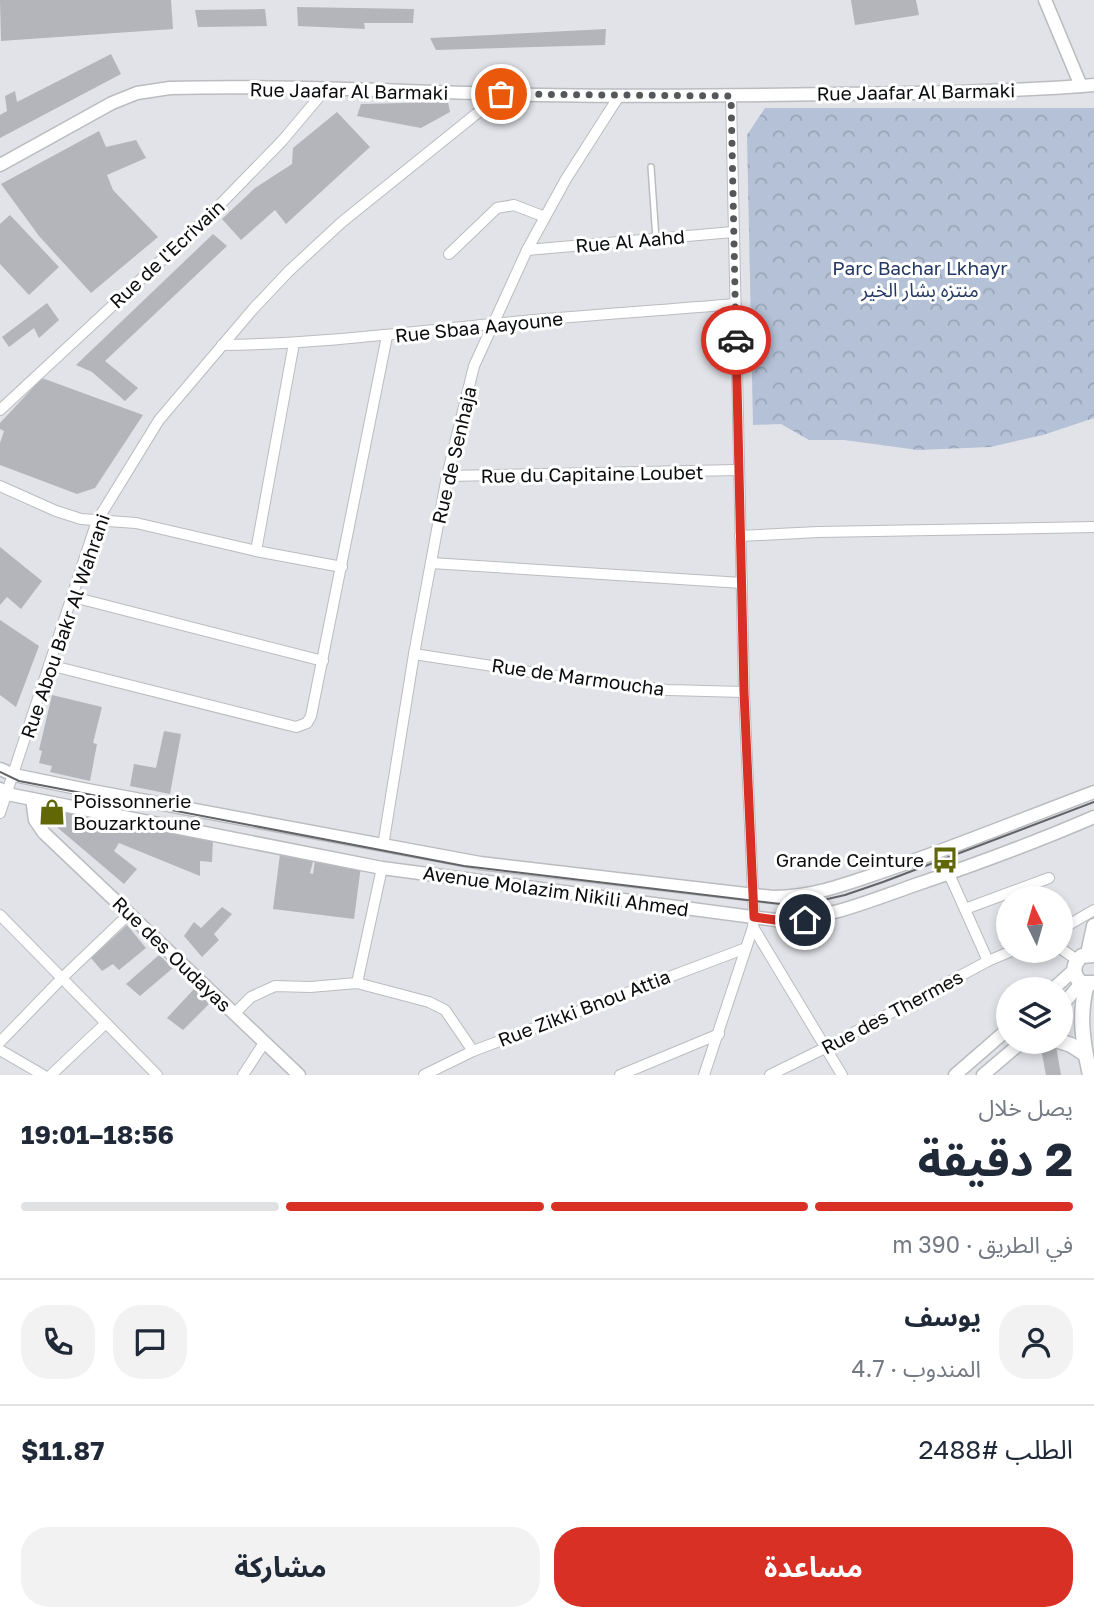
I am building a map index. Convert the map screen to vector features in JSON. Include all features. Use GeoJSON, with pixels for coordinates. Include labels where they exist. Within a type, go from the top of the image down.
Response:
{"type":"FeatureCollection","features":[{"type":"Feature","properties":{"kind":"main road"},"geometry":{"type":"LineString","coordinates":[[1090,1075],[1081,1014],[1085,970],[1094,926]]}},
{"type":"Feature","properties":{"kind":"main road"},"geometry":{"type":"LineString","coordinates":[[1073,1046],[1085,1054]]}},
{"type":"Feature","properties":{"kind":"street"},"geometry":{"type":"LineString","coordinates":[[1045,0],[1087,85]]}},
{"type":"Feature","properties":{"kind":"street","name":"Rue Jaafar Al Barmaki"},"geometry":{"type":"LineString","coordinates":[[0,165],[112,103],[137,93],[191,88],[731,96],[926,93],[1087,85]]}},
{"type":"Feature","properties":{"kind":"street","name":"Rue de l'Ecrivain"},"geometry":{"type":"LineString","coordinates":[[0,410],[206,218],[291,131],[325,90]]}},
{"type":"Feature","properties":{"kind":"street","name":"Rue Abou Bakr Al Wahrani"},"geometry":{"type":"LineString","coordinates":[[0,813],[4,792],[15,775],[97,521],[159,419],[289,271],[342,222],[501,94]]}},
{"type":"Feature","properties":{"kind":"street","name":"Rue de Senhaja"},"geometry":{"type":"LineString","coordinates":[[383,846],[430,563],[467,389],[492,324],[527,250],[566,179],[620,96]]}},
{"type":"Feature","properties":{"kind":"street"},"geometry":{"type":"LineString","coordinates":[[704,1075],[753,922],[738,470],[731,96]]}},
{"type":"Feature","properties":{"kind":"street"},"geometry":{"type":"LineString","coordinates":[[449,254],[497,208],[514,205],[545,217]]}},
{"type":"Feature","properties":{"kind":"street","name":"Rue Al Aahd"},"geometry":{"type":"LineString","coordinates":[[527,250],[733,232]]}},
{"type":"Feature","properties":{"kind":"street","name":"Rue Sbaa Aayoune"},"geometry":{"type":"LineString","coordinates":[[222,345],[387,336],[492,324],[735,304]]}},
{"type":"Feature","properties":{"kind":"street"},"geometry":{"type":"LineString","coordinates":[[49,665],[296,727],[307,723],[311,716],[323,661],[387,336]]}},
{"type":"Feature","properties":{"kind":"street"},"geometry":{"type":"LineString","coordinates":[[256,551],[294,343]]}},
{"type":"Feature","properties":{"kind":"street","name":"Rue du Capitaine Loubet"},"geometry":{"type":"LineString","coordinates":[[447,476],[738,470]]}},
{"type":"Feature","properties":{"kind":"street"},"geometry":{"type":"LineString","coordinates":[[0,486],[56,511],[97,521],[136,523],[256,551],[341,567]]}},
{"type":"Feature","properties":{"kind":"street"},"geometry":{"type":"LineString","coordinates":[[740,536],[1094,527]]}},
{"type":"Feature","properties":{"kind":"street"},"geometry":{"type":"LineString","coordinates":[[430,563],[742,583]]}},
{"type":"Feature","properties":{"kind":"street"},"geometry":{"type":"LineString","coordinates":[[73,597],[323,661]]}},
{"type":"Feature","properties":{"kind":"street","name":"Rue de Marmoucha"},"geometry":{"type":"LineString","coordinates":[[414,654],[668,690],[744,692]]}},
{"type":"Feature","properties":{"kind":"street"},"geometry":{"type":"LineString","coordinates":[[0,769],[15,775]]}},
{"type":"Feature","properties":{"kind":"street","name":"Avenue Molazim Nikili Ahmed"},"geometry":{"type":"LineString","coordinates":[[15,775],[480,863],[793,897],[823,892],[947,850],[1094,792]]}},
{"type":"Feature","properties":{"kind":"street","name":"Avenue Molazim Nikili Ahmed"},"geometry":{"type":"LineString","coordinates":[[4,792],[382,867],[753,922],[824,916],[1016,850],[1094,817]]}},
{"type":"Feature","properties":{"kind":"street","name":"Rue des Oudayas"},"geometry":{"type":"LineString","coordinates":[[32,799],[35,820],[44,833],[299,1075]]}},
{"type":"Feature","properties":{"kind":"street"},"geometry":{"type":"LineString","coordinates":[[44,833],[42,818],[46,802]]}},
{"type":"Feature","properties":{"kind":"street"},"geometry":{"type":"LineString","coordinates":[[357,983],[382,867]]}},
{"type":"Feature","properties":{"kind":"street"},"geometry":{"type":"LineString","coordinates":[[949,874],[988,961]]}},
{"type":"Feature","properties":{"kind":"street"},"geometry":{"type":"LineString","coordinates":[[965,909],[1049,878]]}},
{"type":"Feature","properties":{"kind":"street"},"geometry":{"type":"LineString","coordinates":[[1073,923],[1094,911]]}},
{"type":"Feature","properties":{"kind":"street"},"geometry":{"type":"LineString","coordinates":[[0,1042],[130,913]]}},
{"type":"Feature","properties":{"kind":"street"},"geometry":{"type":"LineString","coordinates":[[0,915],[157,1075]]}},
{"type":"Feature","properties":{"kind":"street"},"geometry":{"type":"LineString","coordinates":[[753,922],[842,1075]]}},
{"type":"Feature","properties":{"kind":"street","name":"Rue Zikki Bnou Attia"},"geometry":{"type":"LineString","coordinates":[[424,1075],[473,1051],[746,948]]}},
{"type":"Feature","properties":{"kind":"street","name":"Rue des Thermes"},"geometry":{"type":"LineString","coordinates":[[770,1075],[996,958]]}},
{"type":"Feature","properties":{"kind":"street"},"geometry":{"type":"LineString","coordinates":[[1073,988],[1085,970]]}},
{"type":"Feature","properties":{"kind":"street"},"geometry":{"type":"LineString","coordinates":[[235,1013],[251,997],[275,986],[310,987],[357,983],[429,1002],[445,1010],[473,1051]]}},
{"type":"Feature","properties":{"kind":"street"},"geometry":{"type":"LineString","coordinates":[[51,1075],[106,1023]]}},
{"type":"Feature","properties":{"kind":"street"},"geometry":{"type":"LineString","coordinates":[[620,1075],[719,1034]]}},
{"type":"Feature","properties":{"kind":"street"},"geometry":{"type":"LineString","coordinates":[[955,1075],[996,1039]]}},
{"type":"Feature","properties":{"kind":"street"},"geometry":{"type":"LineString","coordinates":[[243,1075],[264,1043]]}},
{"type":"Feature","properties":{"kind":"street"},"geometry":{"type":"LineString","coordinates":[[0,1050],[43,1075]]}},
{"type":"Feature","properties":{"kind":"street"},"geometry":{"type":"LineString","coordinates":[[982,1075],[1007,1054]]}},
{"type":"Feature","properties":{"kind":"lane"},"geometry":{"type":"LineString","coordinates":[[651,167],[656,239]]}},
{"type":"Feature","properties":{"kind":"green space","name":"Parc Bachar Lkhayr منتزه بشار الخير"},"geometry":{"type":"Polygon","coordinates":[[[765,108],[1094,108],[1094,418],[1043,435],[990,447],[918,450],[844,440],[809,440],[781,424],[753,425],[747,135],[765,108]]]}},
{"type":"Feature","properties":{"kind":"building"},"geometry":{"type":"Polygon","coordinates":[[[0,0],[171,0],[173,29],[1,41],[0,0]]]}},
{"type":"Feature","properties":{"kind":"building"},"geometry":{"type":"Polygon","coordinates":[[[851,0],[916,0],[919,15],[855,25],[851,0]]]}},
{"type":"Feature","properties":{"kind":"building"},"geometry":{"type":"Polygon","coordinates":[[[297,7],[414,9],[413,23],[364,23],[365,29],[298,26],[297,7]]]}},
{"type":"Feature","properties":{"kind":"building"},"geometry":{"type":"Polygon","coordinates":[[[265,9],[267,26],[198,27],[195,10],[265,9]]]}},
{"type":"Feature","properties":{"kind":"building"},"geometry":{"type":"Polygon","coordinates":[[[606,29],[605,45],[436,50],[430,38],[606,29]]]}},
{"type":"Feature","properties":{"kind":"building"},"geometry":{"type":"Polygon","coordinates":[[[111,54],[121,74],[0,138],[0,115],[7,111],[5,96],[15,91],[17,102],[111,54]]]}},
{"type":"Feature","properties":{"kind":"building"},"geometry":{"type":"Polygon","coordinates":[[[448,102],[450,112],[421,128],[357,116],[361,104],[448,102]]]}},
{"type":"Feature","properties":{"kind":"building"},"geometry":{"type":"Polygon","coordinates":[[[337,112],[370,147],[286,224],[275,210],[241,240],[222,219],[255,188],[292,164],[293,148],[337,112]]]}},
{"type":"Feature","properties":{"kind":"building"},"geometry":{"type":"Polygon","coordinates":[[[99,131],[106,147],[136,140],[146,158],[107,175],[113,190],[158,237],[91,293],[39,236],[1,184],[99,131]]]}},
{"type":"Feature","properties":{"kind":"building"},"geometry":{"type":"Polygon","coordinates":[[[10,215],[59,267],[29,295],[0,264],[0,224],[10,215]]]}},
{"type":"Feature","properties":{"kind":"building"},"geometry":{"type":"Polygon","coordinates":[[[213,234],[227,246],[105,361],[138,388],[125,401],[92,372],[76,365],[213,234]]]}},
{"type":"Feature","properties":{"kind":"building"},"geometry":{"type":"Polygon","coordinates":[[[47,303],[59,320],[39,338],[34,328],[9,347],[2,337],[47,303]]]}},
{"type":"Feature","properties":{"kind":"building"},"geometry":{"type":"Polygon","coordinates":[[[42,378],[143,415],[95,488],[77,494],[0,465],[0,443],[4,431],[0,429],[0,423],[42,378]]]}},
{"type":"Feature","properties":{"kind":"building"},"geometry":{"type":"Polygon","coordinates":[[[0,547],[42,581],[21,609],[7,597],[0,605],[0,547]]]}},
{"type":"Feature","properties":{"kind":"building"},"geometry":{"type":"Polygon","coordinates":[[[0,620],[39,646],[16,707],[0,695],[0,620]]]}},
{"type":"Feature","properties":{"kind":"building"},"geometry":{"type":"Polygon","coordinates":[[[52,695],[102,707],[93,743],[97,744],[90,781],[50,772],[52,766],[39,763],[42,751],[39,750],[52,695]]]}},
{"type":"Feature","properties":{"kind":"building"},"geometry":{"type":"Polygon","coordinates":[[[164,731],[181,734],[170,794],[130,786],[134,764],[156,768],[164,731]]]}},
{"type":"Feature","properties":{"kind":"building"},"geometry":{"type":"Polygon","coordinates":[[[51,806],[213,838],[212,862],[200,861],[200,876],[119,843],[114,851],[137,869],[124,884],[45,817],[51,806]]]}},
{"type":"Feature","properties":{"kind":"building"},"geometry":{"type":"Polygon","coordinates":[[[280,854],[314,858],[310,873],[313,874],[315,860],[361,866],[354,919],[273,909],[280,854]]]}},
{"type":"Feature","properties":{"kind":"building"},"geometry":{"type":"Polygon","coordinates":[[[222,907],[232,914],[214,934],[219,940],[202,957],[184,936],[194,922],[201,928],[222,907]]]}},
{"type":"Feature","properties":{"kind":"building"},"geometry":{"type":"Polygon","coordinates":[[[127,925],[146,948],[119,970],[113,964],[102,971],[91,958],[127,925]]]}},
{"type":"Feature","properties":{"kind":"building"},"geometry":{"type":"Polygon","coordinates":[[[159,955],[173,968],[140,996],[126,984],[159,955]]]}},
{"type":"Feature","properties":{"kind":"building"},"geometry":{"type":"Polygon","coordinates":[[[195,988],[209,1004],[183,1030],[167,1018],[195,988]]]}},
{"type":"Feature","properties":{"kind":"building"},"geometry":{"type":"Polygon","coordinates":[[[1042,1054],[1057,1054],[1061,1075],[1046,1075],[1042,1054]]]}},
{"type":"Feature","properties":{"kind":"tram line"},"geometry":{"type":"LineString","coordinates":[[0,772],[19,781],[464,866],[797,906],[845,895],[883,882],[1094,802]]}},
{"type":"Feature","properties":{"kind":"way so far"},"geometry":{"type":"LineString","coordinates":[[501,94],[731,96],[736,340]]}},
{"type":"Feature","properties":{"kind":"place","name":"Poissonnerie Bouzarktoune"},"geometry":{"type":"Point","coordinates":[52,812]}},
{"type":"Feature","properties":{"kind":"place","name":"Grande Ceinture"},"geometry":{"type":"Point","coordinates":[945,860]}},
{"type":"Feature","properties":{"kind":"route"},"geometry":{"type":"LineString","coordinates":[[736,340],[744,692],[754,917],[783,921],[805,920]]}}]}
